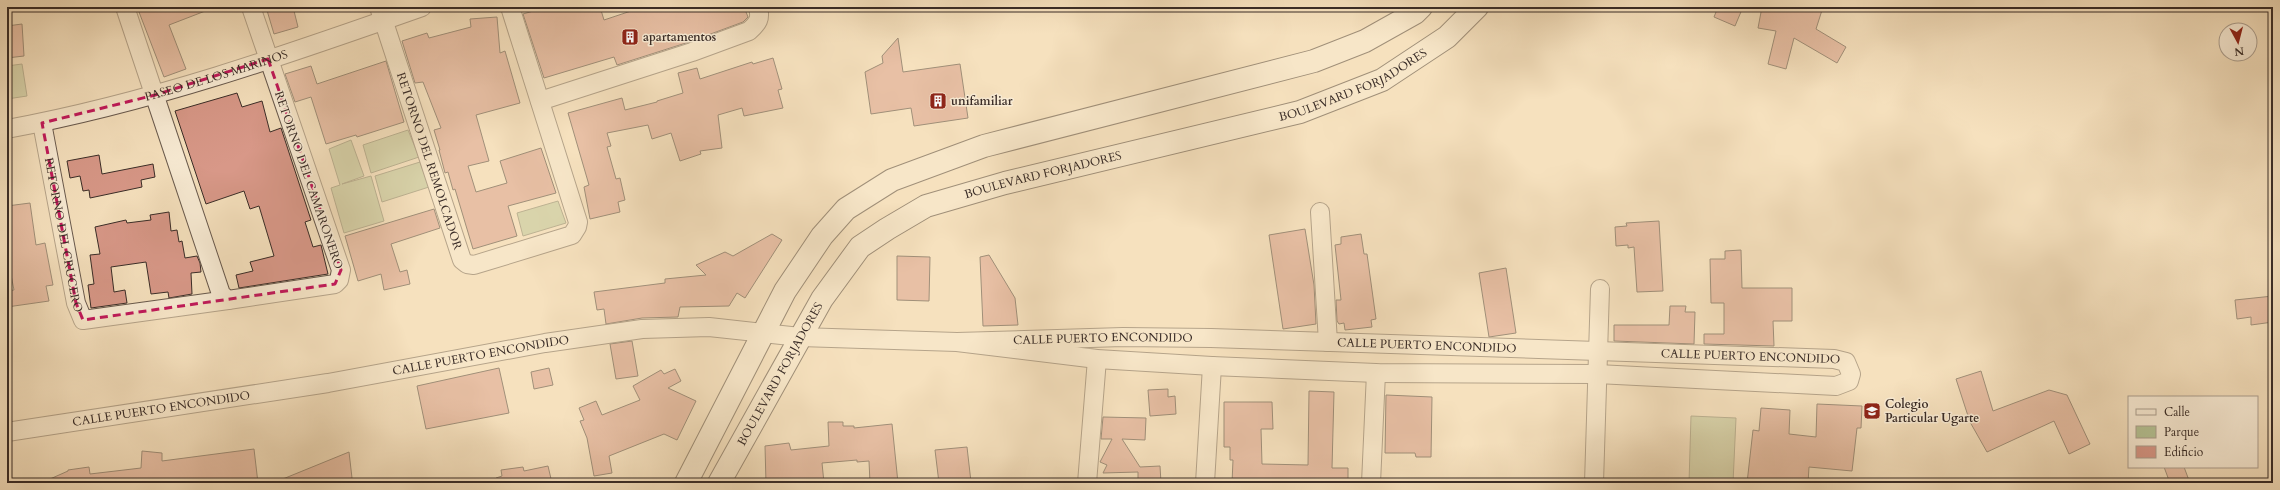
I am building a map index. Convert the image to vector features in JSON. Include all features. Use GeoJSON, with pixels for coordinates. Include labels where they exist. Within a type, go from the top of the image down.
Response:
{"type":"FeatureCollection","features":[{"type":"Feature","properties":{"kind":"main road"},"geometry":{"type":"LineString","coordinates":[[686,483],[785,291],[822,236],[846,209],[892,180],[984,146],[1314,61],[1365,41],[1415,14],[1421,7]]}},
{"type":"Feature","properties":{"kind":"main road","name":"BOULEVARD FORJADORES"},"geometry":{"type":"LineString","coordinates":[[719,483],[822,298],[860,247],[926,206],[1005,183],[1300,112],[1382,80],[1448,37],[1477,7]]}},
{"type":"Feature","properties":{"kind":"street"},"geometry":{"type":"LineString","coordinates":[[125,7],[221,294],[228,300]]}},
{"type":"Feature","properties":{"kind":"street"},"geometry":{"type":"LineString","coordinates":[[251,7],[268,59]]}},
{"type":"Feature","properties":{"kind":"street","name":"PASEO DE LOS MARINOS"},"geometry":{"type":"LineString","coordinates":[[7,129],[42,123],[154,95],[268,59],[382,14],[422,7]]}},
{"type":"Feature","properties":{"kind":"street","name":"RETORNO DEL REMOLCADOR"},"geometry":{"type":"LineString","coordinates":[[382,14],[462,260],[467,264],[474,265],[572,234],[577,227],[540,101],[510,7]]}},
{"type":"Feature","properties":{"kind":"street"},"geometry":{"type":"LineString","coordinates":[[540,101],[692,52],[749,31],[757,24],[760,16],[758,7]]}},
{"type":"Feature","properties":{"kind":"street","name":"RETORNO DEL CAMARONERO"},"geometry":{"type":"LineString","coordinates":[[228,300],[335,284],[341,276],[341,270],[268,59]]}},
{"type":"Feature","properties":{"kind":"street","name":"RETORNO DEL CRUCERO"},"geometry":{"type":"LineString","coordinates":[[42,123],[76,304],[83,320],[228,300]]}},
{"type":"Feature","properties":{"kind":"street"},"geometry":{"type":"LineString","coordinates":[[1320,212],[1328,342]]}},
{"type":"Feature","properties":{"kind":"street"},"geometry":{"type":"LineString","coordinates":[[1594,483],[1600,289]]}},
{"type":"Feature","properties":{"kind":"street","name":"CALLE PUERTO ENCONDIDO"},"geometry":{"type":"LineString","coordinates":[[7,432],[328,383],[596,335],[642,329],[710,327],[800,337],[957,342],[1198,338],[1758,358],[1834,359],[1846,362],[1849,366],[1851,374],[1849,381],[1836,386],[1597,374],[1376,372],[1097,359],[957,342]]}},
{"type":"Feature","properties":{"kind":"street"},"geometry":{"type":"LineString","coordinates":[[1198,338],[1205,365],[1205,483]]}},
{"type":"Feature","properties":{"kind":"street"},"geometry":{"type":"LineString","coordinates":[[1756,382],[1758,358]]}},
{"type":"Feature","properties":{"kind":"street"},"geometry":{"type":"LineString","coordinates":[[1087,483],[1097,359]]}},
{"type":"Feature","properties":{"kind":"street"},"geometry":{"type":"LineString","coordinates":[[1370,483],[1376,372]]}},
{"type":"Feature","properties":{"kind":"highlighted area"},"geometry":{"type":"Polygon","coordinates":[[[268,59],[341,270],[335,284],[83,320],[76,303],[42,123],[155,95],[268,59]]]}},
{"type":"Feature","properties":{"kind":"green space"},"geometry":{"type":"Polygon","coordinates":[[[22,64],[27,96],[7,99],[7,66],[22,64]]]}},
{"type":"Feature","properties":{"kind":"green space"},"geometry":{"type":"Polygon","coordinates":[[[408,130],[419,157],[371,173],[363,145],[408,130]]]}},
{"type":"Feature","properties":{"kind":"green space"},"geometry":{"type":"Polygon","coordinates":[[[351,140],[364,176],[342,184],[371,176],[384,221],[344,233],[331,188],[340,185],[329,149],[351,140]]]}},
{"type":"Feature","properties":{"kind":"green space"},"geometry":{"type":"Polygon","coordinates":[[[420,162],[429,187],[382,202],[375,176],[420,162]]]}},
{"type":"Feature","properties":{"kind":"green space"},"geometry":{"type":"Polygon","coordinates":[[[558,201],[566,223],[523,236],[517,213],[558,201]]]}},
{"type":"Feature","properties":{"kind":"green space"},"geometry":{"type":"Polygon","coordinates":[[[1691,416],[1736,418],[1733,483],[1689,483],[1691,416]]]}},
{"type":"Feature","properties":{"kind":"building"},"geometry":{"type":"Polygon","coordinates":[[[153,7],[213,8],[169,25],[186,69],[164,77],[139,12],[153,7]]]}},
{"type":"Feature","properties":{"kind":"building"},"geometry":{"type":"Polygon","coordinates":[[[266,7],[293,7],[298,27],[274,34],[266,7]]]}},
{"type":"Feature","properties":{"kind":"building"},"geometry":{"type":"Polygon","coordinates":[[[547,7],[600,7],[604,20],[643,7],[744,7],[748,17],[743,22],[689,42],[617,65],[614,57],[544,78],[523,14],[547,7]]]}},
{"type":"Feature","properties":{"kind":"building"},"geometry":{"type":"Polygon","coordinates":[[[1718,7],[1743,7],[1735,26],[1714,17],[1718,7]]]}},
{"type":"Feature","properties":{"kind":"building"},"geometry":{"type":"Polygon","coordinates":[[[1762,7],[1823,7],[1816,29],[1846,47],[1837,63],[1794,38],[1786,69],[1768,64],[1776,31],[1758,28],[1762,7]]]}},
{"type":"Feature","properties":{"kind":"building"},"geometry":{"type":"Polygon","coordinates":[[[497,17],[500,53],[505,51],[520,103],[476,115],[489,161],[468,166],[476,192],[507,183],[500,161],[541,148],[556,193],[508,206],[517,236],[473,249],[455,189],[453,190],[448,172],[445,173],[434,130],[441,128],[423,82],[415,83],[402,41],[427,33],[429,38],[471,27],[470,19],[497,17]]]}},
{"type":"Feature","properties":{"kind":"building"},"geometry":{"type":"Polygon","coordinates":[[[22,24],[24,56],[7,58],[7,26],[22,24]]]}},
{"type":"Feature","properties":{"kind":"building"},"geometry":{"type":"Polygon","coordinates":[[[898,38],[903,72],[960,64],[968,118],[914,126],[911,108],[871,114],[865,72],[883,63],[882,56],[898,38]]]}},
{"type":"Feature","properties":{"kind":"building"},"geometry":{"type":"Polygon","coordinates":[[[773,58],[782,89],[778,90],[783,108],[744,116],[742,108],[718,115],[722,148],[700,151],[701,154],[680,161],[671,133],[652,139],[648,125],[607,133],[611,146],[607,147],[616,179],[620,178],[625,200],[618,202],[620,212],[590,219],[584,187],[589,185],[568,113],[622,98],[625,110],[657,102],[683,93],[678,73],[697,68],[700,79],[752,62],[753,64],[773,58]]]}},
{"type":"Feature","properties":{"kind":"building"},"geometry":{"type":"Polygon","coordinates":[[[386,61],[404,122],[357,137],[356,135],[326,144],[311,97],[295,102],[285,74],[311,66],[317,84],[386,61]]]}},
{"type":"Feature","properties":{"kind":"building"},"geometry":{"type":"Polygon","coordinates":[[[237,93],[242,107],[262,101],[270,132],[281,128],[311,220],[305,222],[313,247],[321,245],[328,274],[239,288],[236,275],[253,271],[250,262],[274,256],[259,206],[250,209],[244,191],[206,204],[175,111],[237,93]]]}},
{"type":"Feature","properties":{"kind":"building"},"geometry":{"type":"Polygon","coordinates":[[[99,155],[102,174],[153,164],[155,177],[141,180],[142,187],[90,198],[89,190],[83,191],[80,176],[70,178],[67,161],[99,155]]]}},
{"type":"Feature","properties":{"kind":"building"},"geometry":{"type":"Polygon","coordinates":[[[30,203],[36,245],[45,243],[53,285],[46,286],[49,301],[7,307],[7,291],[14,290],[7,255],[7,206],[30,203]]]}},
{"type":"Feature","properties":{"kind":"building"},"geometry":{"type":"Polygon","coordinates":[[[434,209],[440,228],[391,244],[400,272],[407,270],[410,284],[384,290],[381,274],[358,281],[345,236],[434,209]]]}},
{"type":"Feature","properties":{"kind":"building"},"geometry":{"type":"Polygon","coordinates":[[[169,212],[171,231],[177,230],[179,242],[182,241],[185,258],[197,256],[200,263],[201,272],[191,273],[192,294],[169,298],[168,292],[151,294],[146,262],[111,267],[114,292],[125,290],[127,303],[91,308],[88,285],[94,284],[90,255],[100,254],[95,227],[126,220],[127,223],[151,220],[150,215],[169,212]]]}},
{"type":"Feature","properties":{"kind":"building"},"geometry":{"type":"Polygon","coordinates":[[[1659,221],[1663,291],[1637,292],[1634,247],[1628,248],[1628,245],[1616,246],[1615,227],[1627,226],[1626,223],[1659,221]]]}},
{"type":"Feature","properties":{"kind":"building"},"geometry":{"type":"Polygon","coordinates":[[[1305,229],[1314,285],[1316,324],[1283,329],[1269,235],[1305,229]]]}},
{"type":"Feature","properties":{"kind":"building"},"geometry":{"type":"Polygon","coordinates":[[[772,234],[782,240],[745,298],[737,293],[729,306],[680,307],[678,317],[642,318],[606,324],[604,309],[597,310],[594,292],[665,283],[665,279],[706,275],[696,265],[725,252],[733,256],[772,234]]]}},
{"type":"Feature","properties":{"kind":"building"},"geometry":{"type":"Polygon","coordinates":[[[1361,234],[1364,254],[1367,254],[1376,319],[1371,320],[1372,327],[1345,330],[1344,323],[1339,324],[1337,321],[1336,300],[1341,300],[1335,245],[1341,244],[1341,237],[1361,234]]]}},
{"type":"Feature","properties":{"kind":"building"},"geometry":{"type":"Polygon","coordinates":[[[1741,250],[1742,288],[1792,288],[1792,321],[1773,321],[1774,346],[1704,344],[1704,334],[1724,334],[1724,303],[1711,303],[1710,259],[1725,259],[1725,251],[1741,250]]]}},
{"type":"Feature","properties":{"kind":"building"},"geometry":{"type":"Polygon","coordinates":[[[989,255],[1015,298],[1018,325],[983,326],[980,257],[989,255]]]}},
{"type":"Feature","properties":{"kind":"building"},"geometry":{"type":"Polygon","coordinates":[[[897,256],[930,257],[929,301],[897,300],[897,256]]]}},
{"type":"Feature","properties":{"kind":"building"},"geometry":{"type":"Polygon","coordinates":[[[1506,268],[1516,333],[1489,337],[1479,273],[1506,268]]]}},
{"type":"Feature","properties":{"kind":"building"},"geometry":{"type":"Polygon","coordinates":[[[2273,296],[2273,322],[2251,325],[2251,317],[2237,319],[2235,300],[2273,296]]]}},
{"type":"Feature","properties":{"kind":"building"},"geometry":{"type":"Polygon","coordinates":[[[1670,306],[1686,306],[1685,312],[1695,312],[1694,344],[1614,341],[1614,325],[1669,325],[1670,306]]]}},
{"type":"Feature","properties":{"kind":"building"},"geometry":{"type":"Polygon","coordinates":[[[632,341],[638,376],[616,379],[610,344],[632,341]]]}},
{"type":"Feature","properties":{"kind":"building"},"geometry":{"type":"Polygon","coordinates":[[[499,368],[509,413],[426,429],[417,386],[499,368]]]}},
{"type":"Feature","properties":{"kind":"building"},"geometry":{"type":"Polygon","coordinates":[[[549,368],[553,385],[534,389],[531,372],[549,368]]]}},
{"type":"Feature","properties":{"kind":"building"},"geometry":{"type":"Polygon","coordinates":[[[675,369],[681,381],[668,388],[696,401],[677,440],[664,434],[609,456],[612,473],[594,476],[587,438],[580,421],[584,420],[579,408],[596,401],[602,415],[640,400],[633,386],[661,370],[664,374],[675,369]]]}},
{"type":"Feature","properties":{"kind":"building"},"geometry":{"type":"Polygon","coordinates":[[[1981,371],[1993,411],[2049,390],[2067,395],[2090,444],[2069,454],[2054,421],[1987,452],[1970,422],[1956,379],[1981,371]]]}},
{"type":"Feature","properties":{"kind":"building"},"geometry":{"type":"Polygon","coordinates":[[[1168,389],[1168,397],[1175,396],[1176,414],[1150,416],[1148,390],[1168,389]]]}},
{"type":"Feature","properties":{"kind":"building"},"geometry":{"type":"Polygon","coordinates":[[[1309,391],[1334,392],[1332,468],[1348,468],[1348,483],[1232,483],[1233,460],[1230,460],[1230,447],[1224,447],[1224,402],[1272,402],[1273,429],[1261,429],[1262,464],[1308,465],[1309,391]]]}},
{"type":"Feature","properties":{"kind":"building"},"geometry":{"type":"Polygon","coordinates":[[[1386,395],[1432,397],[1431,457],[1416,457],[1415,453],[1385,453],[1386,395]]]}},
{"type":"Feature","properties":{"kind":"building"},"geometry":{"type":"Polygon","coordinates":[[[1817,404],[1862,406],[1861,428],[1857,428],[1852,471],[1809,467],[1808,483],[1747,483],[1753,430],[1759,431],[1761,408],[1790,410],[1789,434],[1816,437],[1817,404]]]}},
{"type":"Feature","properties":{"kind":"building"},"geometry":{"type":"Polygon","coordinates":[[[1103,417],[1146,418],[1145,440],[1122,439],[1140,467],[1160,466],[1161,483],[1138,483],[1138,472],[1103,473],[1107,465],[1100,462],[1112,439],[1101,439],[1103,417]]]}},
{"type":"Feature","properties":{"kind":"building"},"geometry":{"type":"Polygon","coordinates":[[[828,422],[843,422],[843,426],[854,426],[854,428],[892,424],[898,483],[870,483],[869,461],[857,462],[857,460],[822,463],[824,483],[766,483],[765,446],[789,443],[791,450],[829,446],[828,422]]]}},
{"type":"Feature","properties":{"kind":"building"},"geometry":{"type":"Polygon","coordinates":[[[967,447],[971,482],[939,483],[935,450],[967,447]]]}},
{"type":"Feature","properties":{"kind":"building"},"geometry":{"type":"Polygon","coordinates":[[[254,449],[258,483],[41,483],[68,470],[89,467],[90,474],[141,468],[142,451],[162,453],[162,461],[254,449]]]}},
{"type":"Feature","properties":{"kind":"building"},"geometry":{"type":"Polygon","coordinates":[[[349,452],[352,478],[334,483],[273,483],[349,452]]]}},
{"type":"Feature","properties":{"kind":"building"},"geometry":{"type":"Polygon","coordinates":[[[548,466],[552,483],[496,483],[496,478],[502,476],[501,470],[523,467],[524,471],[548,466]]]}},
{"type":"Feature","properties":{"kind":"building"},"geometry":{"type":"Polygon","coordinates":[[[2164,468],[2184,468],[2190,483],[2170,483],[2164,468]]]}},
{"type":"Feature","properties":{"kind":"place","name":"apartamentos"},"geometry":{"type":"Point","coordinates":[630,37]}},
{"type":"Feature","properties":{"kind":"place","name":"unifamiliar"},"geometry":{"type":"Point","coordinates":[938,101]}},
{"type":"Feature","properties":{"kind":"place","name":"Colegio Particular Ugarte"},"geometry":{"type":"Point","coordinates":[1872,411]}}]}
